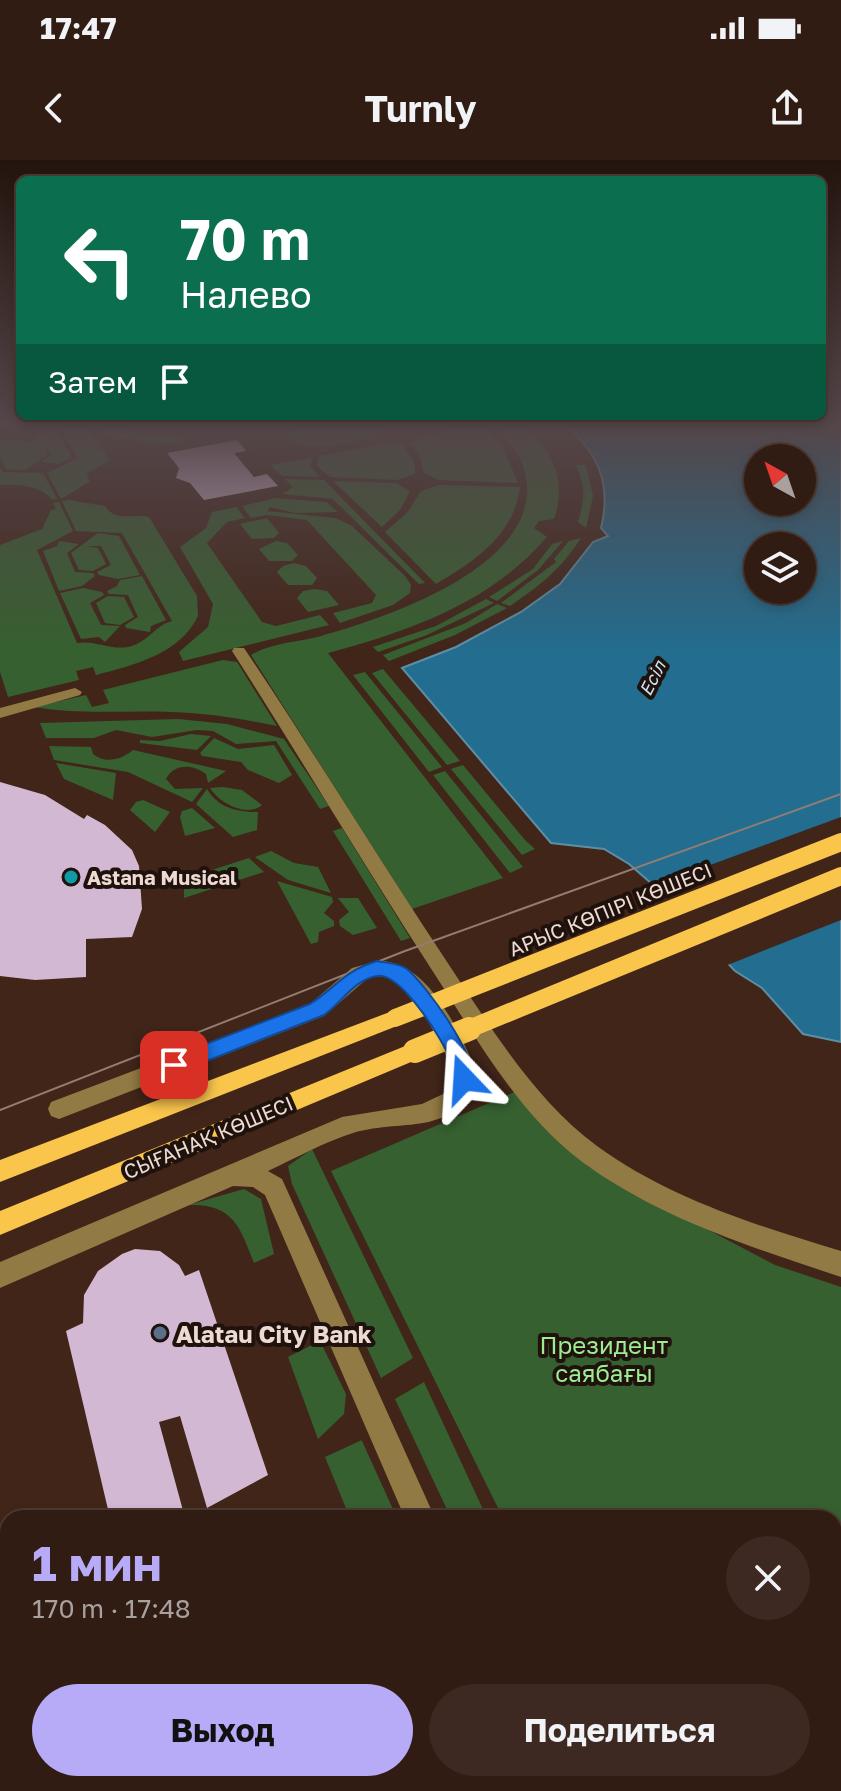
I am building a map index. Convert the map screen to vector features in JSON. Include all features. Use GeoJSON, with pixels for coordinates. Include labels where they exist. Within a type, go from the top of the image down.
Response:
{"type":"FeatureCollection","features":[{"type":"Feature","properties":{"kind":"main road","name":"АРЫС КӨПІРІ КӨШЕСІ"},"geometry":{"type":"LineString","coordinates":[[395,1018],[841,842]]}},
{"type":"Feature","properties":{"kind":"main road","name":"СЫҒАНАҚ КӨШЕСІ"},"geometry":{"type":"LineString","coordinates":[[0,1223],[841,876]]}},
{"type":"Feature","properties":{"kind":"main road","name":"СЫҒАНАҚ КӨШЕСІ"},"geometry":{"type":"LineString","coordinates":[[0,1171],[395,1018]]}},
{"type":"Feature","properties":{"kind":"street"},"geometry":{"type":"LineString","coordinates":[[239,651],[430,954],[503,1061],[563,1130],[621,1175],[663,1197],[713,1219],[841,1264]]}},
{"type":"Feature","properties":{"kind":"street"},"geometry":{"type":"LineString","coordinates":[[0,706],[63,690],[75,692],[0,713]]}},
{"type":"Feature","properties":{"kind":"street"},"geometry":{"type":"LineString","coordinates":[[0,1275],[350,1124],[369,1118],[432,1114],[454,1100],[461,1089],[464,1068],[407,979],[389,969],[366,971],[349,980],[336,997],[317,1010],[59,1109]]}},
{"type":"Feature","properties":{"kind":"street"},"geometry":{"type":"LineString","coordinates":[[223,1178],[256,1176],[274,1187],[416,1510]]}},
{"type":"Feature","properties":{"kind":"green space"},"geometry":{"type":"Polygon","coordinates":[[[271,499],[326,502],[338,512],[295,513],[270,507],[267,511],[335,518],[351,525],[405,576],[411,585],[410,593],[393,605],[340,623],[333,613],[372,603],[376,595],[307,520],[267,515],[251,518],[242,506],[271,499]]]}},
{"type":"Feature","properties":{"kind":"green space"},"geometry":{"type":"Polygon","coordinates":[[[333,499],[343,499],[425,583],[419,584],[333,499]]]}},
{"type":"Feature","properties":{"kind":"green space"},"geometry":{"type":"Polygon","coordinates":[[[352,499],[406,499],[400,510],[382,527],[352,499]]]}},
{"type":"Feature","properties":{"kind":"green space"},"geometry":{"type":"Polygon","coordinates":[[[416,499],[518,499],[510,519],[490,545],[436,584],[385,532],[407,513],[416,499]]]}},
{"type":"Feature","properties":{"kind":"green space"},"geometry":{"type":"Polygon","coordinates":[[[526,499],[558,499],[554,519],[539,521],[534,528],[547,537],[500,580],[474,597],[418,624],[328,653],[503,878],[412,909],[251,655],[276,645],[348,628],[445,588],[476,569],[501,547],[519,522],[526,499]]]}},
{"type":"Feature","properties":{"kind":"green space"},"geometry":{"type":"Polygon","coordinates":[[[583,499],[592,499],[586,528],[578,522],[583,499]]]}},
{"type":"Feature","properties":{"kind":"green space"},"geometry":{"type":"Polygon","coordinates":[[[62,501],[105,506],[119,516],[149,517],[197,596],[198,616],[180,640],[154,656],[96,675],[93,667],[76,671],[79,680],[8,697],[0,672],[0,545],[42,529],[51,510],[56,509],[53,503],[59,502],[73,531],[37,550],[77,643],[128,647],[172,621],[122,533],[76,531],[62,501]]]}},
{"type":"Feature","properties":{"kind":"green space"},"geometry":{"type":"Polygon","coordinates":[[[236,507],[245,518],[227,522],[207,543],[262,622],[276,626],[320,615],[329,625],[183,661],[179,652],[208,627],[213,604],[180,547],[206,528],[212,512],[236,507]]]}},
{"type":"Feature","properties":{"kind":"green space"},"geometry":{"type":"Polygon","coordinates":[[[267,518],[279,533],[274,538],[252,539],[240,524],[267,518]]]}},
{"type":"Feature","properties":{"kind":"green space"},"geometry":{"type":"Polygon","coordinates":[[[98,533],[119,536],[140,575],[118,579],[99,575],[97,572],[111,565],[101,546],[86,546],[98,548],[106,564],[93,571],[79,570],[71,553],[98,533]]]}},
{"type":"Feature","properties":{"kind":"green space"},"geometry":{"type":"Polygon","coordinates":[[[581,538],[558,568],[541,583],[510,606],[501,603],[556,562],[554,559],[569,541],[581,538]]]}},
{"type":"Feature","properties":{"kind":"green space"},"geometry":{"type":"Polygon","coordinates":[[[59,541],[79,544],[67,553],[75,572],[93,573],[95,576],[82,586],[59,591],[43,551],[57,546],[59,541]]]}},
{"type":"Feature","properties":{"kind":"green space"},"geometry":{"type":"Polygon","coordinates":[[[276,541],[287,543],[298,555],[292,561],[269,561],[259,549],[276,541]]]}},
{"type":"Feature","properties":{"kind":"green space"},"geometry":{"type":"Polygon","coordinates":[[[563,541],[538,570],[497,601],[489,597],[533,569],[552,544],[563,541]]]}},
{"type":"Feature","properties":{"kind":"green space"},"geometry":{"type":"Polygon","coordinates":[[[294,563],[306,566],[317,578],[312,585],[288,585],[277,572],[283,566],[294,563]]]}},
{"type":"Feature","properties":{"kind":"green space"},"geometry":{"type":"Polygon","coordinates":[[[142,576],[166,620],[151,626],[150,632],[126,628],[125,625],[138,617],[128,595],[109,594],[107,591],[117,586],[120,580],[142,576]]]}},
{"type":"Feature","properties":{"kind":"green space"},"geometry":{"type":"Polygon","coordinates":[[[83,588],[104,595],[90,603],[101,625],[120,626],[105,642],[99,637],[81,639],[60,593],[83,588]]]}},
{"type":"Feature","properties":{"kind":"green space"},"geometry":{"type":"Polygon","coordinates":[[[303,591],[327,591],[339,605],[308,612],[297,598],[303,591]]]}},
{"type":"Feature","properties":{"kind":"green space"},"geometry":{"type":"Polygon","coordinates":[[[108,596],[124,597],[134,617],[120,625],[105,623],[96,603],[108,596]]]}},
{"type":"Feature","properties":{"kind":"green space"},"geometry":{"type":"Polygon","coordinates":[[[486,599],[494,603],[427,635],[378,652],[373,647],[436,626],[486,599]]]}},
{"type":"Feature","properties":{"kind":"green space"},"geometry":{"type":"Polygon","coordinates":[[[497,604],[507,608],[455,635],[389,661],[383,655],[466,623],[497,604]]]}},
{"type":"Feature","properties":{"kind":"green space"},"geometry":{"type":"Polygon","coordinates":[[[223,660],[237,662],[277,726],[199,714],[86,712],[34,707],[86,695],[92,707],[109,703],[103,690],[223,660]]]}},
{"type":"Feature","properties":{"kind":"green space"},"geometry":{"type":"Polygon","coordinates":[[[383,669],[460,761],[447,765],[372,673],[383,669]]]}},
{"type":"Feature","properties":{"kind":"green space"},"geometry":{"type":"Polygon","coordinates":[[[365,672],[442,767],[429,772],[353,675],[365,672]]]}},
{"type":"Feature","properties":{"kind":"green space"},"geometry":{"type":"Polygon","coordinates":[[[178,719],[227,724],[284,739],[329,806],[320,809],[276,741],[236,744],[213,731],[197,730],[152,737],[116,730],[94,738],[46,738],[40,723],[178,719]]]}},
{"type":"Feature","properties":{"kind":"green space"},"geometry":{"type":"Polygon","coordinates":[[[191,734],[211,736],[197,750],[140,743],[140,740],[160,741],[191,734]]]}},
{"type":"Feature","properties":{"kind":"green space"},"geometry":{"type":"Polygon","coordinates":[[[214,738],[238,749],[274,745],[292,775],[279,783],[248,770],[241,762],[202,756],[200,753],[214,738]]]}},
{"type":"Feature","properties":{"kind":"green space"},"geometry":{"type":"Polygon","coordinates":[[[49,746],[91,747],[93,754],[108,760],[133,750],[226,771],[208,783],[206,774],[195,768],[179,768],[169,774],[166,779],[175,789],[203,788],[192,802],[128,772],[54,760],[49,746]]]}},
{"type":"Feature","properties":{"kind":"green space"},"geometry":{"type":"Polygon","coordinates":[[[56,763],[116,773],[113,800],[64,779],[56,763]]]}},
{"type":"Feature","properties":{"kind":"green space"},"geometry":{"type":"Polygon","coordinates":[[[463,765],[535,849],[522,855],[451,769],[463,765]]]}},
{"type":"Feature","properties":{"kind":"green space"},"geometry":{"type":"Polygon","coordinates":[[[445,771],[523,867],[510,873],[433,775],[445,771]]]}},
{"type":"Feature","properties":{"kind":"green space"},"geometry":{"type":"Polygon","coordinates":[[[210,788],[242,790],[262,805],[249,810],[234,807],[220,799],[210,788]]]}},
{"type":"Feature","properties":{"kind":"green space"},"geometry":{"type":"Polygon","coordinates":[[[207,789],[217,801],[229,808],[258,812],[257,830],[233,837],[196,804],[207,789]]]}},
{"type":"Feature","properties":{"kind":"green space"},"geometry":{"type":"Polygon","coordinates":[[[143,800],[170,812],[155,832],[130,810],[136,802],[143,800]]]}},
{"type":"Feature","properties":{"kind":"green space"},"geometry":{"type":"Polygon","coordinates":[[[192,808],[215,828],[185,836],[180,817],[182,811],[192,808]]]}},
{"type":"Feature","properties":{"kind":"green space"},"geometry":{"type":"Polygon","coordinates":[[[342,828],[410,938],[401,941],[333,831],[342,828]]]}},
{"type":"Feature","properties":{"kind":"green space"},"geometry":{"type":"Polygon","coordinates":[[[271,851],[294,863],[318,867],[331,893],[288,880],[255,857],[271,851]]]}},
{"type":"Feature","properties":{"kind":"green space"},"geometry":{"type":"Polygon","coordinates":[[[249,858],[264,872],[184,898],[184,887],[193,876],[249,858]]]}},
{"type":"Feature","properties":{"kind":"green space"},"geometry":{"type":"Polygon","coordinates":[[[277,881],[332,897],[333,902],[324,913],[334,921],[334,926],[319,932],[318,942],[311,944],[277,881]]]}},
{"type":"Feature","properties":{"kind":"green space"},"geometry":{"type":"Polygon","coordinates":[[[338,898],[358,898],[377,928],[353,935],[340,926],[339,920],[349,912],[338,898]]]}},
{"type":"Feature","properties":{"kind":"green space","name":"Президент саябағы"},"geometry":{"type":"Polygon","coordinates":[[[517,1091],[589,1167],[775,1265],[841,1287],[841,1510],[499,1510],[331,1171],[517,1091]]]}},
{"type":"Feature","properties":{"kind":"green space"},"geometry":{"type":"Polygon","coordinates":[[[312,1149],[413,1358],[381,1378],[292,1184],[288,1166],[312,1149]]]}},
{"type":"Feature","properties":{"kind":"green space"},"geometry":{"type":"Polygon","coordinates":[[[244,1189],[261,1199],[274,1254],[254,1263],[233,1220],[215,1208],[188,1205],[244,1189]]]}},
{"type":"Feature","properties":{"kind":"green space"},"geometry":{"type":"Polygon","coordinates":[[[320,1341],[346,1394],[344,1414],[318,1439],[288,1357],[320,1341]]]}},
{"type":"Feature","properties":{"kind":"green space"},"geometry":{"type":"Polygon","coordinates":[[[424,1382],[483,1510],[447,1510],[395,1399],[424,1382]]]}},
{"type":"Feature","properties":{"kind":"green space"},"geometry":{"type":"Polygon","coordinates":[[[362,1440],[393,1510],[347,1510],[325,1457],[362,1440]]]}},
{"type":"Feature","properties":{"kind":"water","name":"Есіл"},"geometry":{"type":"Polygon","coordinates":[[[605,499],[744,499],[744,516],[816,516],[816,499],[841,499],[841,1042],[803,1034],[762,988],[735,971],[659,890],[629,864],[604,849],[551,843],[402,668],[456,647],[521,612],[560,584],[593,542],[608,536],[601,528],[605,499]]]}},
{"type":"Feature","properties":{"kind":"pier"},"geometry":{"type":"Polygon","coordinates":[[[841,817],[841,920],[725,966],[650,887],[841,817]]]}},
{"type":"Feature","properties":{"kind":"building","name":"Astana Musical"},"geometry":{"type":"Polygon","coordinates":[[[0,782],[45,795],[84,819],[87,815],[105,825],[132,850],[139,866],[142,909],[132,937],[86,939],[86,977],[35,980],[0,976],[0,782]]]}},
{"type":"Feature","properties":{"kind":"building"},"geometry":{"type":"Polygon","coordinates":[[[135,1249],[160,1251],[179,1265],[185,1276],[199,1270],[268,1475],[207,1508],[180,1416],[159,1422],[183,1510],[108,1510],[66,1331],[83,1323],[84,1295],[98,1271],[135,1249]]]}},
{"type":"Feature","properties":{"kind":"tram line"},"geometry":{"type":"LineString","coordinates":[[0,1110],[405,951],[841,794]]}},
{"type":"Feature","properties":{"kind":"place","name":"Astana Musical"},"geometry":{"type":"Point","coordinates":[71,877]}},
{"type":"Feature","properties":{"kind":"place","name":"Alatau City Bank"},"geometry":{"type":"Point","coordinates":[160,1333]}},
{"type":"Feature","properties":{"kind":"route"},"geometry":{"type":"LineString","coordinates":[[174,1065],[317,1010],[336,997],[342,986],[359,973],[377,968],[398,972],[419,993],[461,1060],[464,1079]]}}]}
